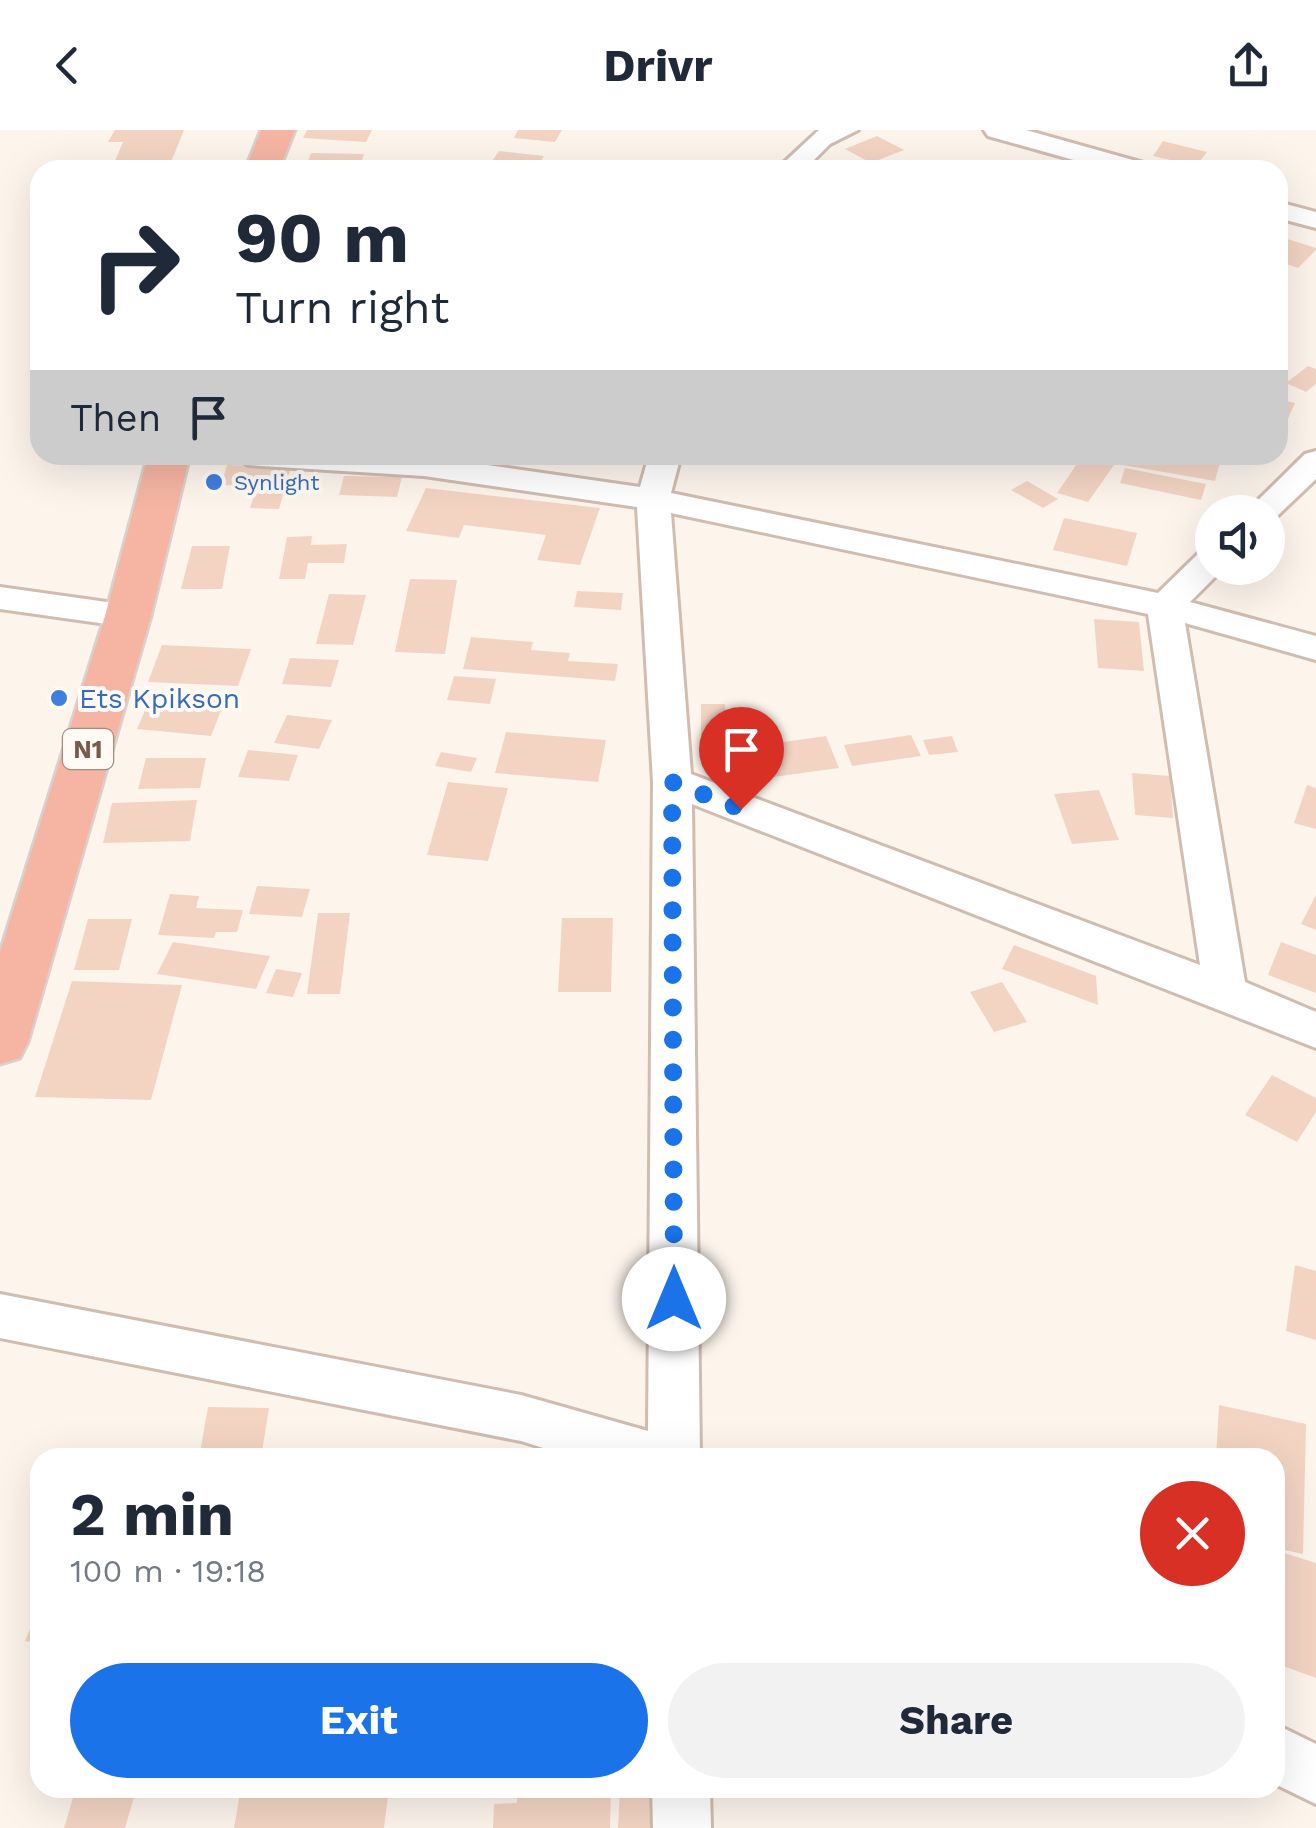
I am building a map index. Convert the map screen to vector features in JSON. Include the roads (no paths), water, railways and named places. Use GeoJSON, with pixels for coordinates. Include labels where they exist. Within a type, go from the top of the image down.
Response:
{"type":"FeatureCollection","features":[{"type":"Feature","properties":{"kind":"highway"},"geometry":{"type":"LineString","coordinates":[[266,160],[278,130]]}},
{"type":"Feature","properties":{"kind":"highway","name":"N1"},"geometry":{"type":"LineString","coordinates":[[0,1042],[128,616],[166,465]]}},
{"type":"Feature","properties":{"kind":"street"},"geometry":{"type":"LineString","coordinates":[[799,160],[821,138],[845,130]]}},
{"type":"Feature","properties":{"kind":"street"},"geometry":{"type":"LineString","coordinates":[[996,130],[1102,160]]}},
{"type":"Feature","properties":{"kind":"street"},"geometry":{"type":"LineString","coordinates":[[1288,213],[1316,220]]}},
{"type":"Feature","properties":{"kind":"street"},"geometry":{"type":"LineString","coordinates":[[1280,495],[1316,461]]}},
{"type":"Feature","properties":{"kind":"street"},"geometry":{"type":"LineString","coordinates":[[408,465],[653,499],[1165,606],[1316,648]]}},
{"type":"Feature","properties":{"kind":"street"},"geometry":{"type":"LineString","coordinates":[[662,465],[653,499],[672,782],[674,1448]]}},
{"type":"Feature","properties":{"kind":"street"},"geometry":{"type":"LineString","coordinates":[[1165,606],[1195,577]]}},
{"type":"Feature","properties":{"kind":"street"},"geometry":{"type":"LineString","coordinates":[[0,598],[128,616]]}},
{"type":"Feature","properties":{"kind":"street"},"geometry":{"type":"LineString","coordinates":[[1165,606],[1225,992]]}},
{"type":"Feature","properties":{"kind":"street"},"geometry":{"type":"LineString","coordinates":[[672,782],[1225,992],[1316,1031]]}},
{"type":"Feature","properties":{"kind":"street"},"geometry":{"type":"LineString","coordinates":[[0,1316],[522,1418],[624,1448]]}},
{"type":"Feature","properties":{"kind":"street"},"geometry":{"type":"LineString","coordinates":[[1285,1759],[1316,1776]]}},
{"type":"Feature","properties":{"kind":"street"},"geometry":{"type":"LineString","coordinates":[[681,1798],[682,1828]]}},
{"type":"Feature","properties":{"kind":"place","name":"Synlight"},"geometry":{"type":"Point","coordinates":[214,482]}},
{"type":"Feature","properties":{"kind":"place","name":"Ets Kpikson"},"geometry":{"type":"Point","coordinates":[59,698]}}]}
